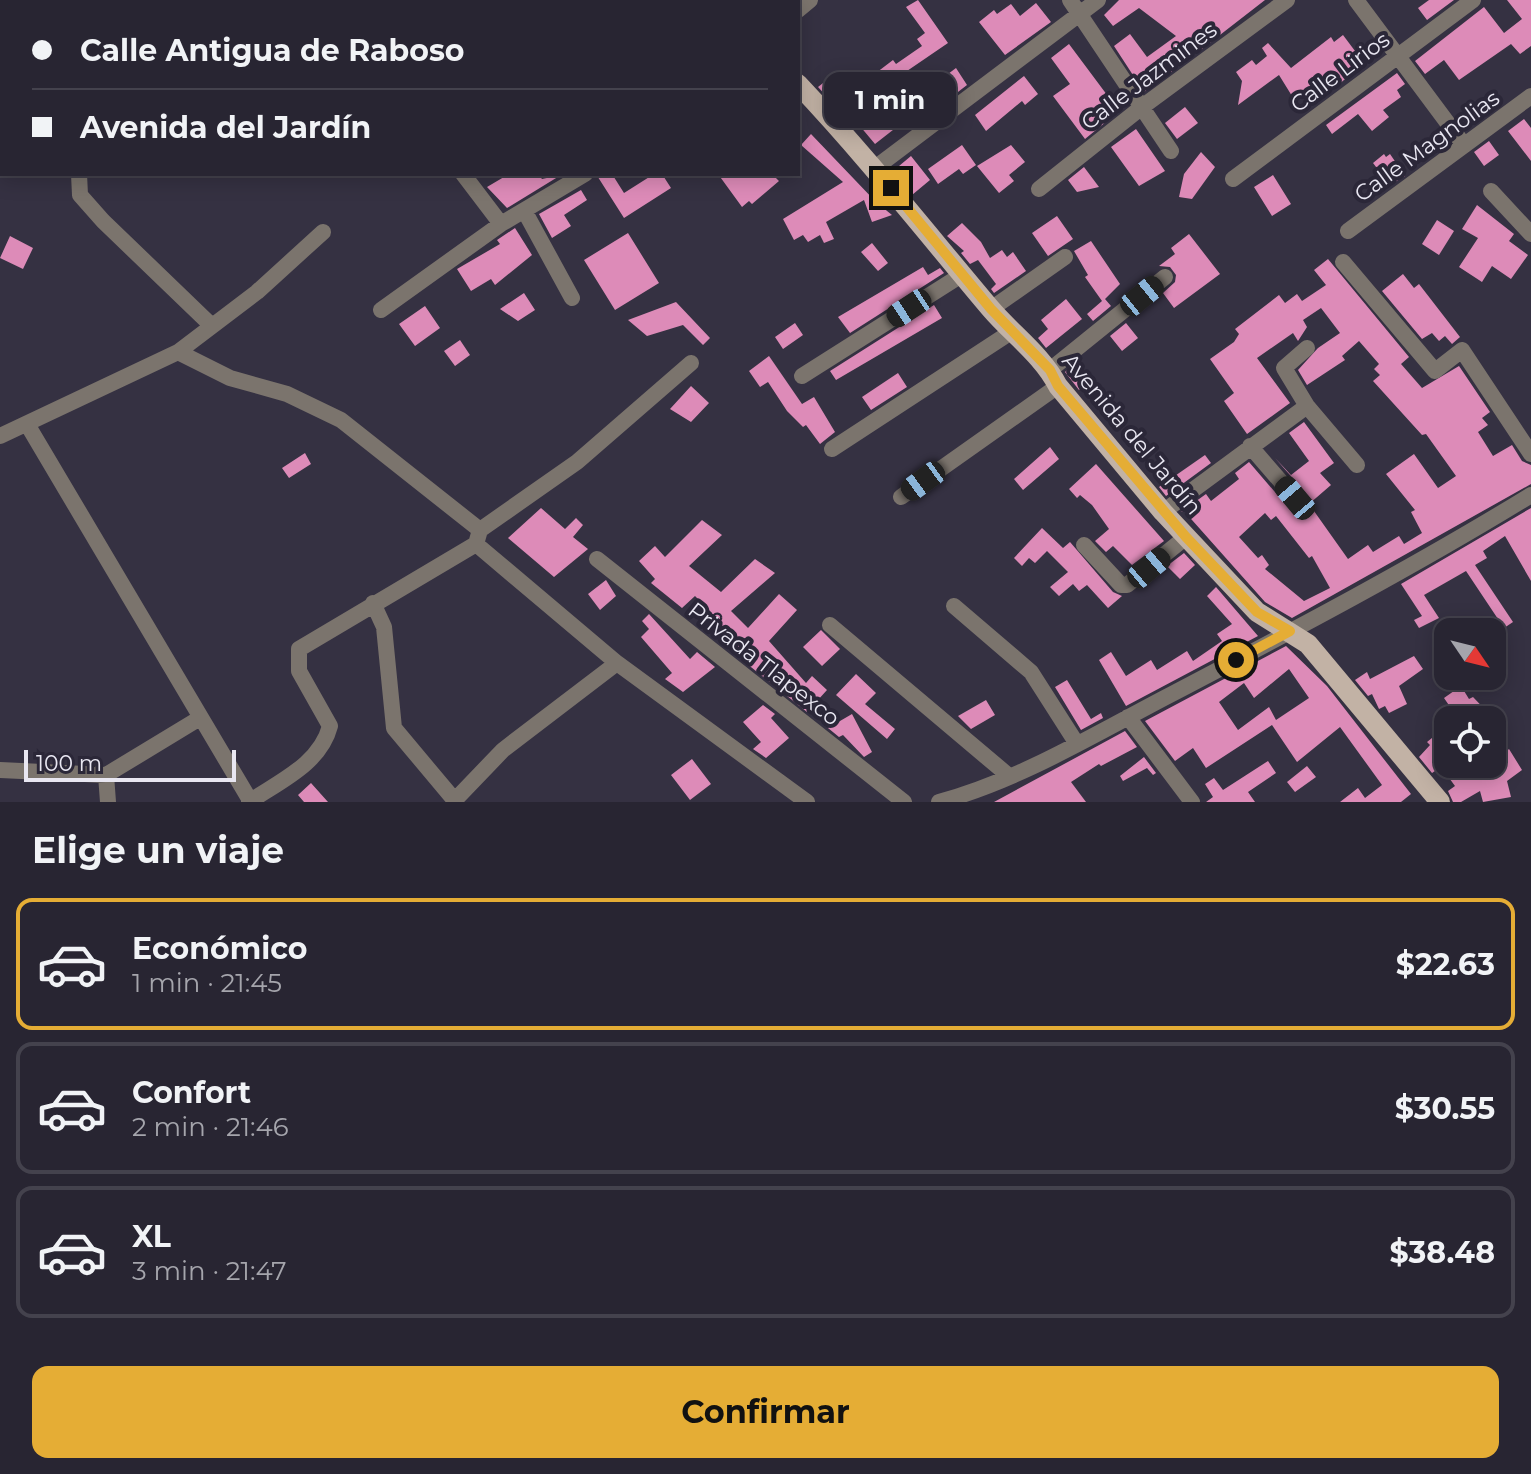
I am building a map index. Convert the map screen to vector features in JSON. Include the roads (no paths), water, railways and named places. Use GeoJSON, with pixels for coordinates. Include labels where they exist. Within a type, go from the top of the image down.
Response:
{"type":"FeatureCollection","features":[{"type":"Feature","properties":{"kind":"main road","name":"Avenida del Jardín"},"geometry":{"type":"LineString","coordinates":[[800,86],[875,168],[991,309],[1054,378],[1163,512],[1257,612],[1308,644],[1440,802]]}},
{"type":"Feature","properties":{"kind":"street"},"geometry":{"type":"LineString","coordinates":[[875,168],[1075,6],[1098,0]]}},
{"type":"Feature","properties":{"kind":"street","name":"Calle Jazmines"},"geometry":{"type":"LineString","coordinates":[[1039,189],[1142,107],[1287,0]]}},
{"type":"Feature","properties":{"kind":"street"},"geometry":{"type":"LineString","coordinates":[[1356,0],[1464,145]]}},
{"type":"Feature","properties":{"kind":"street","name":"Calle Lirios"},"geometry":{"type":"LineString","coordinates":[[1233,179],[1473,0]]}},
{"type":"Feature","properties":{"kind":"street"},"geometry":{"type":"LineString","coordinates":[[1075,6],[1171,151]]}},
{"type":"Feature","properties":{"kind":"street","name":"Calle Magnolias"},"geometry":{"type":"LineString","coordinates":[[1348,231],[1531,96]]}},
{"type":"Feature","properties":{"kind":"street"},"geometry":{"type":"LineString","coordinates":[[79,176],[80,195],[103,221],[212,326]]}},
{"type":"Feature","properties":{"kind":"street"},"geometry":{"type":"LineString","coordinates":[[465,176],[501,224]]}},
{"type":"Feature","properties":{"kind":"street"},"geometry":{"type":"LineString","coordinates":[[381,310],[501,224],[582,176]]}},
{"type":"Feature","properties":{"kind":"street"},"geometry":{"type":"LineString","coordinates":[[1491,191],[1531,234]]}},
{"type":"Feature","properties":{"kind":"street"},"geometry":{"type":"LineString","coordinates":[[525,212],[572,298]]}},
{"type":"Feature","properties":{"kind":"street"},"geometry":{"type":"LineString","coordinates":[[0,436],[178,352],[257,292],[323,232]]}},
{"type":"Feature","properties":{"kind":"street"},"geometry":{"type":"LineString","coordinates":[[991,309],[1065,257]]}},
{"type":"Feature","properties":{"kind":"street"},"geometry":{"type":"LineString","coordinates":[[1343,262],[1435,371],[1462,350],[1531,454]]}},
{"type":"Feature","properties":{"kind":"street"},"geometry":{"type":"LineString","coordinates":[[802,376],[963,274]]}},
{"type":"Feature","properties":{"kind":"street"},"geometry":{"type":"LineString","coordinates":[[901,497],[1054,378],[1165,277]]}},
{"type":"Feature","properties":{"kind":"street"},"geometry":{"type":"LineString","coordinates":[[832,449],[1011,332]]}},
{"type":"Feature","properties":{"kind":"street"},"geometry":{"type":"LineString","coordinates":[[1307,348],[1284,368],[1307,406],[1357,465]]}},
{"type":"Feature","properties":{"kind":"street"},"geometry":{"type":"LineString","coordinates":[[178,352],[230,378],[287,394],[341,420],[478,537],[617,663],[807,802]]}},
{"type":"Feature","properties":{"kind":"street"},"geometry":{"type":"LineString","coordinates":[[27,424],[250,802],[315,757],[326,742],[330,726],[299,671],[299,649],[478,537],[577,462],[691,363]]}},
{"type":"Feature","properties":{"kind":"street"},"geometry":{"type":"LineString","coordinates":[[1163,512],[1307,406]]}},
{"type":"Feature","properties":{"kind":"street"},"geometry":{"type":"LineString","coordinates":[[1250,446],[1295,498]]}},
{"type":"Feature","properties":{"kind":"street"},"geometry":{"type":"LineString","coordinates":[[939,802],[1009,776],[1077,744],[1445,548],[1531,495]]}},
{"type":"Feature","properties":{"kind":"street"},"geometry":{"type":"LineString","coordinates":[[1084,545],[1121,585],[1127,585],[1186,537]]}},
{"type":"Feature","properties":{"kind":"street","name":"Privada Tlapexco"},"geometry":{"type":"LineString","coordinates":[[597,559],[904,802]]}},
{"type":"Feature","properties":{"kind":"street"},"geometry":{"type":"LineString","coordinates":[[373,603],[384,627],[394,728],[455,801],[503,750],[617,663]]}},
{"type":"Feature","properties":{"kind":"street"},"geometry":{"type":"LineString","coordinates":[[954,606],[1031,672],[1077,744]]}},
{"type":"Feature","properties":{"kind":"street"},"geometry":{"type":"LineString","coordinates":[[830,625],[1009,776]]}},
{"type":"Feature","properties":{"kind":"street"},"geometry":{"type":"LineString","coordinates":[[1128,717],[1192,802]]}},
{"type":"Feature","properties":{"kind":"street"},"geometry":{"type":"LineString","coordinates":[[0,770],[106,775],[200,718]]}},
{"type":"Feature","properties":{"kind":"street"},"geometry":{"type":"LineString","coordinates":[[106,775],[108,802]]}}]}
